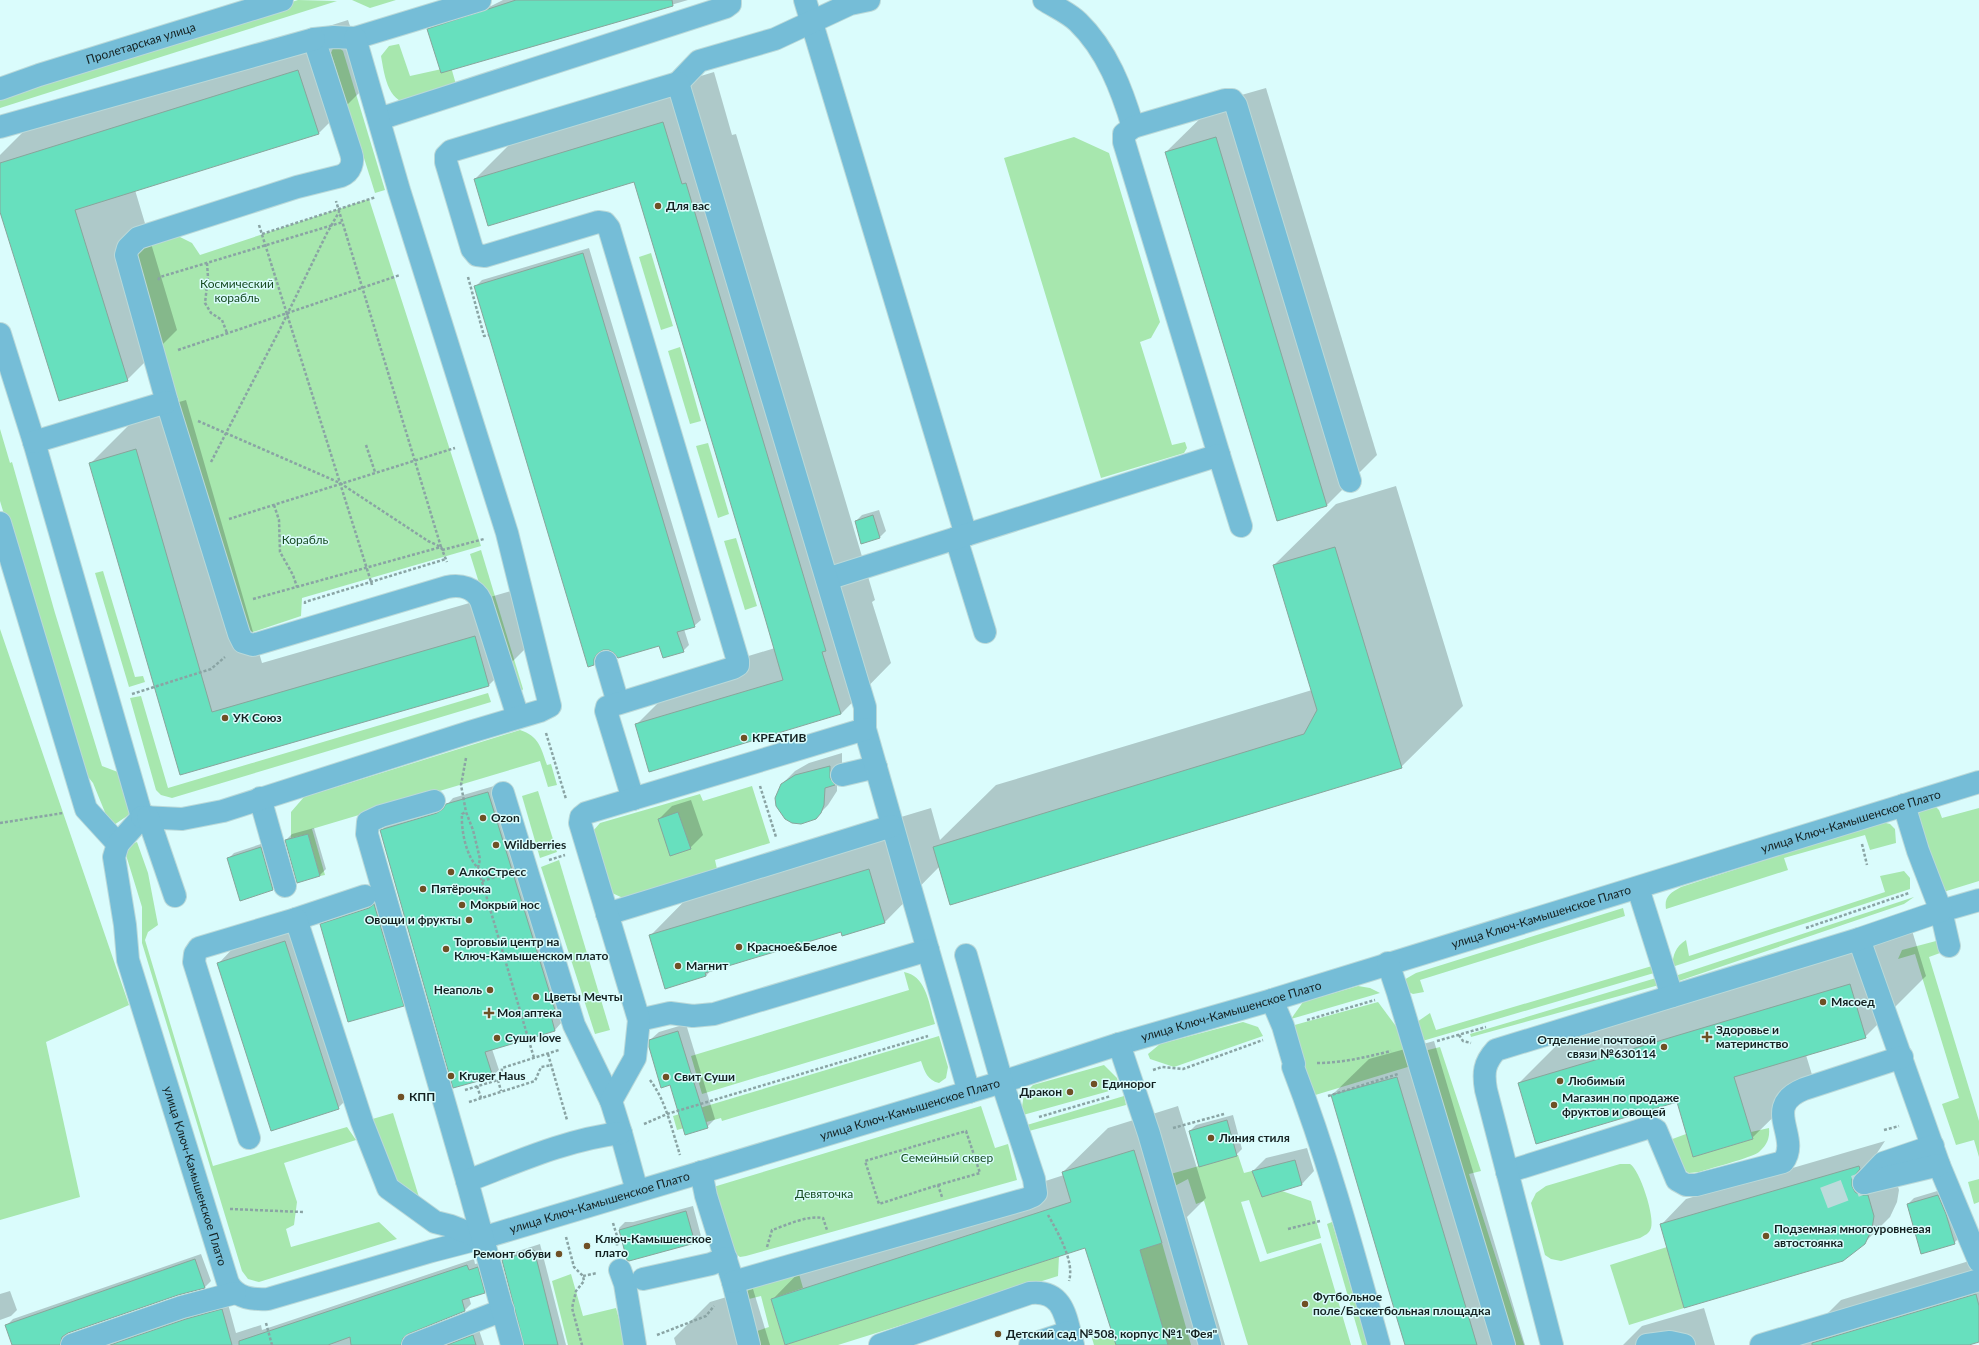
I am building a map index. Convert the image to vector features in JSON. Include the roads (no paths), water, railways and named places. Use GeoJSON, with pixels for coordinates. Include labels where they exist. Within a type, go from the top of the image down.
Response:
{"type":"FeatureCollection","features":[{"type":"Feature","properties":{"kind":"street","name":"Пролетарская улица"},"geometry":{"type":"LineString","coordinates":[[0,89],[39,75],[282,0]]}},
{"type":"Feature","properties":{"kind":"street"},"geometry":{"type":"LineString","coordinates":[[0,127],[314,39],[334,36],[355,38],[480,0]]}},
{"type":"Feature","properties":{"kind":"street"},"geometry":{"type":"LineString","coordinates":[[379,120],[726,6],[730,4],[730,0]]}},
{"type":"Feature","properties":{"kind":"street"},"geometry":{"type":"LineString","coordinates":[[805,0],[810,22],[961,536],[985,632]]}},
{"type":"Feature","properties":{"kind":"street"},"geometry":{"type":"LineString","coordinates":[[633,799],[606,711],[607,707],[733,668],[738,665],[738,661],[609,228],[605,223],[598,222],[485,256],[477,255],[472,249],[446,162],[446,156],[451,151],[678,83],[699,61],[775,39],[850,4],[868,0]]}},
{"type":"Feature","properties":{"kind":"street"},"geometry":{"type":"LineString","coordinates":[[1044,0],[1077,22],[1102,53],[1124,97],[1133,127]]}},
{"type":"Feature","properties":{"kind":"street"},"geometry":{"type":"LineString","coordinates":[[0,523],[86,809],[118,844],[145,817],[182,819],[223,811],[260,798],[548,708],[550,703],[507,533],[423,266],[355,38]]}},
{"type":"Feature","properties":{"kind":"street"},"geometry":{"type":"LineString","coordinates":[[314,39],[352,157],[348,172],[330,179],[297,187],[138,238],[128,248],[127,258],[167,402],[205,527],[239,634],[243,642],[253,645],[455,585],[467,588],[479,597],[518,717]]}},
{"type":"Feature","properties":{"kind":"street"},"geometry":{"type":"LineString","coordinates":[[678,83],[865,707],[865,729],[969,1092]]}},
{"type":"Feature","properties":{"kind":"street"},"geometry":{"type":"LineString","coordinates":[[1241,526],[1124,142],[1124,134],[1133,127],[1225,100],[1232,100],[1236,106],[1350,481]]}},
{"type":"Feature","properties":{"kind":"street"},"geometry":{"type":"LineString","coordinates":[[0,334],[34,442],[109,701],[145,817],[174,896]]}},
{"type":"Feature","properties":{"kind":"street"},"geometry":{"type":"LineString","coordinates":[[34,442],[167,402]]}},
{"type":"Feature","properties":{"kind":"street"},"geometry":{"type":"LineString","coordinates":[[826,579],[1219,455]]}},
{"type":"Feature","properties":{"kind":"street"},"geometry":{"type":"LineString","coordinates":[[606,662],[618,703]]}},
{"type":"Feature","properties":{"kind":"street"},"geometry":{"type":"LineString","coordinates":[[611,1101],[635,1058],[639,1020],[580,823],[581,817],[586,813],[865,729]]}},
{"type":"Feature","properties":{"kind":"street"},"geometry":{"type":"LineString","coordinates":[[842,775],[876,767]]}},
{"type":"Feature","properties":{"kind":"street","name":"улица Ключ-Камышенское Плато"},"geometry":{"type":"LineString","coordinates":[[118,844],[114,857],[125,925],[128,960],[222,1265],[228,1283],[235,1292],[251,1299],[268,1299],[432,1251],[482,1238],[969,1092],[1119,1044],[1272,1000],[1979,782]]}},
{"type":"Feature","properties":{"kind":"street"},"geometry":{"type":"LineString","coordinates":[[503,793],[574,1025],[611,1101],[622,1133],[637,1191]]}},
{"type":"Feature","properties":{"kind":"street"},"geometry":{"type":"LineString","coordinates":[[260,798],[285,886]]}},
{"type":"Feature","properties":{"kind":"street"},"geometry":{"type":"LineString","coordinates":[[434,801],[381,816],[368,822],[366,826],[367,834],[446,1102],[512,1345]]}},
{"type":"Feature","properties":{"kind":"street"},"geometry":{"type":"LineString","coordinates":[[1904,805],[1920,858],[1941,911],[1949,946]]}},
{"type":"Feature","properties":{"kind":"street"},"geometry":{"type":"LineString","coordinates":[[607,914],[892,826]]}},
{"type":"Feature","properties":{"kind":"street"},"geometry":{"type":"LineString","coordinates":[[1638,888],[1672,996]]}},
{"type":"Feature","properties":{"kind":"street"},"geometry":{"type":"LineString","coordinates":[[248,1138],[194,962],[200,948],[365,896]]}},
{"type":"Feature","properties":{"kind":"street"},"geometry":{"type":"LineString","coordinates":[[1552,1345],[1485,1084],[1484,1069],[1490,1057],[1496,1050],[1859,939],[1941,911],[1979,900]]}},
{"type":"Feature","properties":{"kind":"street"},"geometry":{"type":"LineString","coordinates":[[296,918],[362,1122],[388,1188],[435,1222],[452,1226],[482,1238]]}},
{"type":"Feature","properties":{"kind":"street"},"geometry":{"type":"LineString","coordinates":[[1859,939],[1936,1155],[1979,1261]]}},
{"type":"Feature","properties":{"kind":"street"},"geometry":{"type":"LineString","coordinates":[[639,1020],[670,1013],[693,1016],[714,1014],[928,950]]}},
{"type":"Feature","properties":{"kind":"street"},"geometry":{"type":"LineString","coordinates":[[733,1282],[1035,1195],[1034,1179],[1002,1082],[966,956]]}},
{"type":"Feature","properties":{"kind":"street"},"geometry":{"type":"LineString","coordinates":[[1388,963],[1504,1345]]}},
{"type":"Feature","properties":{"kind":"street"},"geometry":{"type":"LineString","coordinates":[[1272,1000],[1294,1064],[1293,1068],[1307,1103],[1343,1215],[1379,1345]]}},
{"type":"Feature","properties":{"kind":"street"},"geometry":{"type":"LineString","coordinates":[[1119,1044],[1149,1134],[1210,1345]]}},
{"type":"Feature","properties":{"kind":"street"},"geometry":{"type":"LineString","coordinates":[[1507,1172],[1650,1127],[1656,1130],[1674,1175],[1686,1185],[1696,1185],[1782,1162],[1788,1151],[1782,1116],[1785,1103],[1789,1097],[1804,1089],[1902,1058]]}},
{"type":"Feature","properties":{"kind":"street"},"geometry":{"type":"LineString","coordinates":[[467,1181],[573,1143],[605,1135],[622,1133]]}},
{"type":"Feature","properties":{"kind":"street"},"geometry":{"type":"LineString","coordinates":[[701,1172],[706,1196],[726,1258],[750,1345]]}},
{"type":"Feature","properties":{"kind":"street"},"geometry":{"type":"LineString","coordinates":[[642,1279],[711,1264],[726,1258]]}},
{"type":"Feature","properties":{"kind":"street"},"geometry":{"type":"LineString","coordinates":[[620,1270],[625,1284],[635,1344]]}},
{"type":"Feature","properties":{"kind":"street"},"geometry":{"type":"LineString","coordinates":[[1761,1345],[1979,1280]]}},
{"type":"Feature","properties":{"kind":"street"},"geometry":{"type":"LineString","coordinates":[[72,1345],[182,1307],[235,1292]]}},
{"type":"Feature","properties":{"kind":"street"},"geometry":{"type":"LineString","coordinates":[[880,1345],[1030,1292],[1047,1293],[1060,1303],[1071,1339],[1030,1345]]}},
{"type":"Feature","properties":{"kind":"street"},"geometry":{"type":"LineString","coordinates":[[413,1345],[503,1310]]}},
{"type":"Feature","properties":{"kind":"street"},"geometry":{"type":"LineString","coordinates":[[1647,1345],[1670,1342],[1684,1345]]}},
{"type":"Feature","properties":{"kind":"tunnel"},"geometry":{"type":"LineString","coordinates":[[1824,1198],[1864,1183]]}},
{"type":"Feature","properties":{"kind":"place","name":"Для вас"},"geometry":{"type":"Point","coordinates":[658,206]}},
{"type":"Feature","properties":{"kind":"place","name":"УК Союз"},"geometry":{"type":"Point","coordinates":[225,718]}},
{"type":"Feature","properties":{"kind":"place","name":"КРЕАТИВ"},"geometry":{"type":"Point","coordinates":[744,738]}},
{"type":"Feature","properties":{"kind":"place","name":"Ozon"},"geometry":{"type":"Point","coordinates":[483,818]}},
{"type":"Feature","properties":{"kind":"place","name":"Wildberries"},"geometry":{"type":"Point","coordinates":[496,845]}},
{"type":"Feature","properties":{"kind":"place","name":"АлкоСтресс"},"geometry":{"type":"Point","coordinates":[451,872]}},
{"type":"Feature","properties":{"kind":"place","name":"Пятёрочка"},"geometry":{"type":"Point","coordinates":[423,889]}},
{"type":"Feature","properties":{"kind":"place","name":"Мокрый нос"},"geometry":{"type":"Point","coordinates":[462,905]}},
{"type":"Feature","properties":{"kind":"place","name":"Овощи и фрукты"},"geometry":{"type":"Point","coordinates":[469,920]}},
{"type":"Feature","properties":{"kind":"place","name":"Красное&Белое"},"geometry":{"type":"Point","coordinates":[739,947]}},
{"type":"Feature","properties":{"kind":"place","name":"Торговый центр на Ключ-Камышенском плато"},"geometry":{"type":"Point","coordinates":[446,949]}},
{"type":"Feature","properties":{"kind":"place","name":"Магнит"},"geometry":{"type":"Point","coordinates":[678,966]}},
{"type":"Feature","properties":{"kind":"place","name":"Неаполь"},"geometry":{"type":"Point","coordinates":[490,990]}},
{"type":"Feature","properties":{"kind":"place","name":"Цветы Мечты"},"geometry":{"type":"Point","coordinates":[536,997]}},
{"type":"Feature","properties":{"kind":"place","name":"Мясоед"},"geometry":{"type":"Point","coordinates":[1823,1002]}},
{"type":"Feature","properties":{"kind":"place","name":"Моя аптека"},"geometry":{"type":"Point","coordinates":[489,1013]}},
{"type":"Feature","properties":{"kind":"place","name":"Здоровье и материнство"},"geometry":{"type":"Point","coordinates":[1707,1037]}},
{"type":"Feature","properties":{"kind":"place","name":"Суши love"},"geometry":{"type":"Point","coordinates":[497,1038]}},
{"type":"Feature","properties":{"kind":"place","name":"Отделение почтовой связи №630114"},"geometry":{"type":"Point","coordinates":[1664,1047]}},
{"type":"Feature","properties":{"kind":"place","name":"Kruger Haus"},"geometry":{"type":"Point","coordinates":[451,1076]}},
{"type":"Feature","properties":{"kind":"place","name":"Свит Суши"},"geometry":{"type":"Point","coordinates":[666,1077]}},
{"type":"Feature","properties":{"kind":"place","name":"Любимый"},"geometry":{"type":"Point","coordinates":[1560,1081]}},
{"type":"Feature","properties":{"kind":"place","name":"Единорог"},"geometry":{"type":"Point","coordinates":[1094,1084]}},
{"type":"Feature","properties":{"kind":"place","name":"Дракон"},"geometry":{"type":"Point","coordinates":[1070,1092]}},
{"type":"Feature","properties":{"kind":"place","name":"КПП"},"geometry":{"type":"Point","coordinates":[401,1097]}},
{"type":"Feature","properties":{"kind":"place","name":"Магазин по продаже фруктов и овощей"},"geometry":{"type":"Point","coordinates":[1554,1105]}},
{"type":"Feature","properties":{"kind":"place","name":"Линия стиля"},"geometry":{"type":"Point","coordinates":[1211,1138]}},
{"type":"Feature","properties":{"kind":"place","name":"Подземная многоуровневая автостоянка"},"geometry":{"type":"Point","coordinates":[1766,1236]}},
{"type":"Feature","properties":{"kind":"place","name":"Ключ-Камышенское плато"},"geometry":{"type":"Point","coordinates":[587,1246]}},
{"type":"Feature","properties":{"kind":"place","name":"Ремонт обуви"},"geometry":{"type":"Point","coordinates":[559,1254]}},
{"type":"Feature","properties":{"kind":"place","name":"Футбольное поле/Баскетбольная площадка"},"geometry":{"type":"Point","coordinates":[1305,1304]}},
{"type":"Feature","properties":{"kind":"place","name":"Детский сад №508, корпус №1 \"Фея\""},"geometry":{"type":"Point","coordinates":[998,1334]}},
{"type":"Feature","properties":{"kind":"park label","name":"Космический корабль"},"geometry":{"type":"Point","coordinates":[237,291]}},
{"type":"Feature","properties":{"kind":"park label","name":"Корабль"},"geometry":{"type":"Point","coordinates":[305,540]}},
{"type":"Feature","properties":{"kind":"park label","name":"Семейный сквер"},"geometry":{"type":"Point","coordinates":[947,1158]}},
{"type":"Feature","properties":{"kind":"park label","name":"Девяточка"},"geometry":{"type":"Point","coordinates":[824,1194]}}]}
